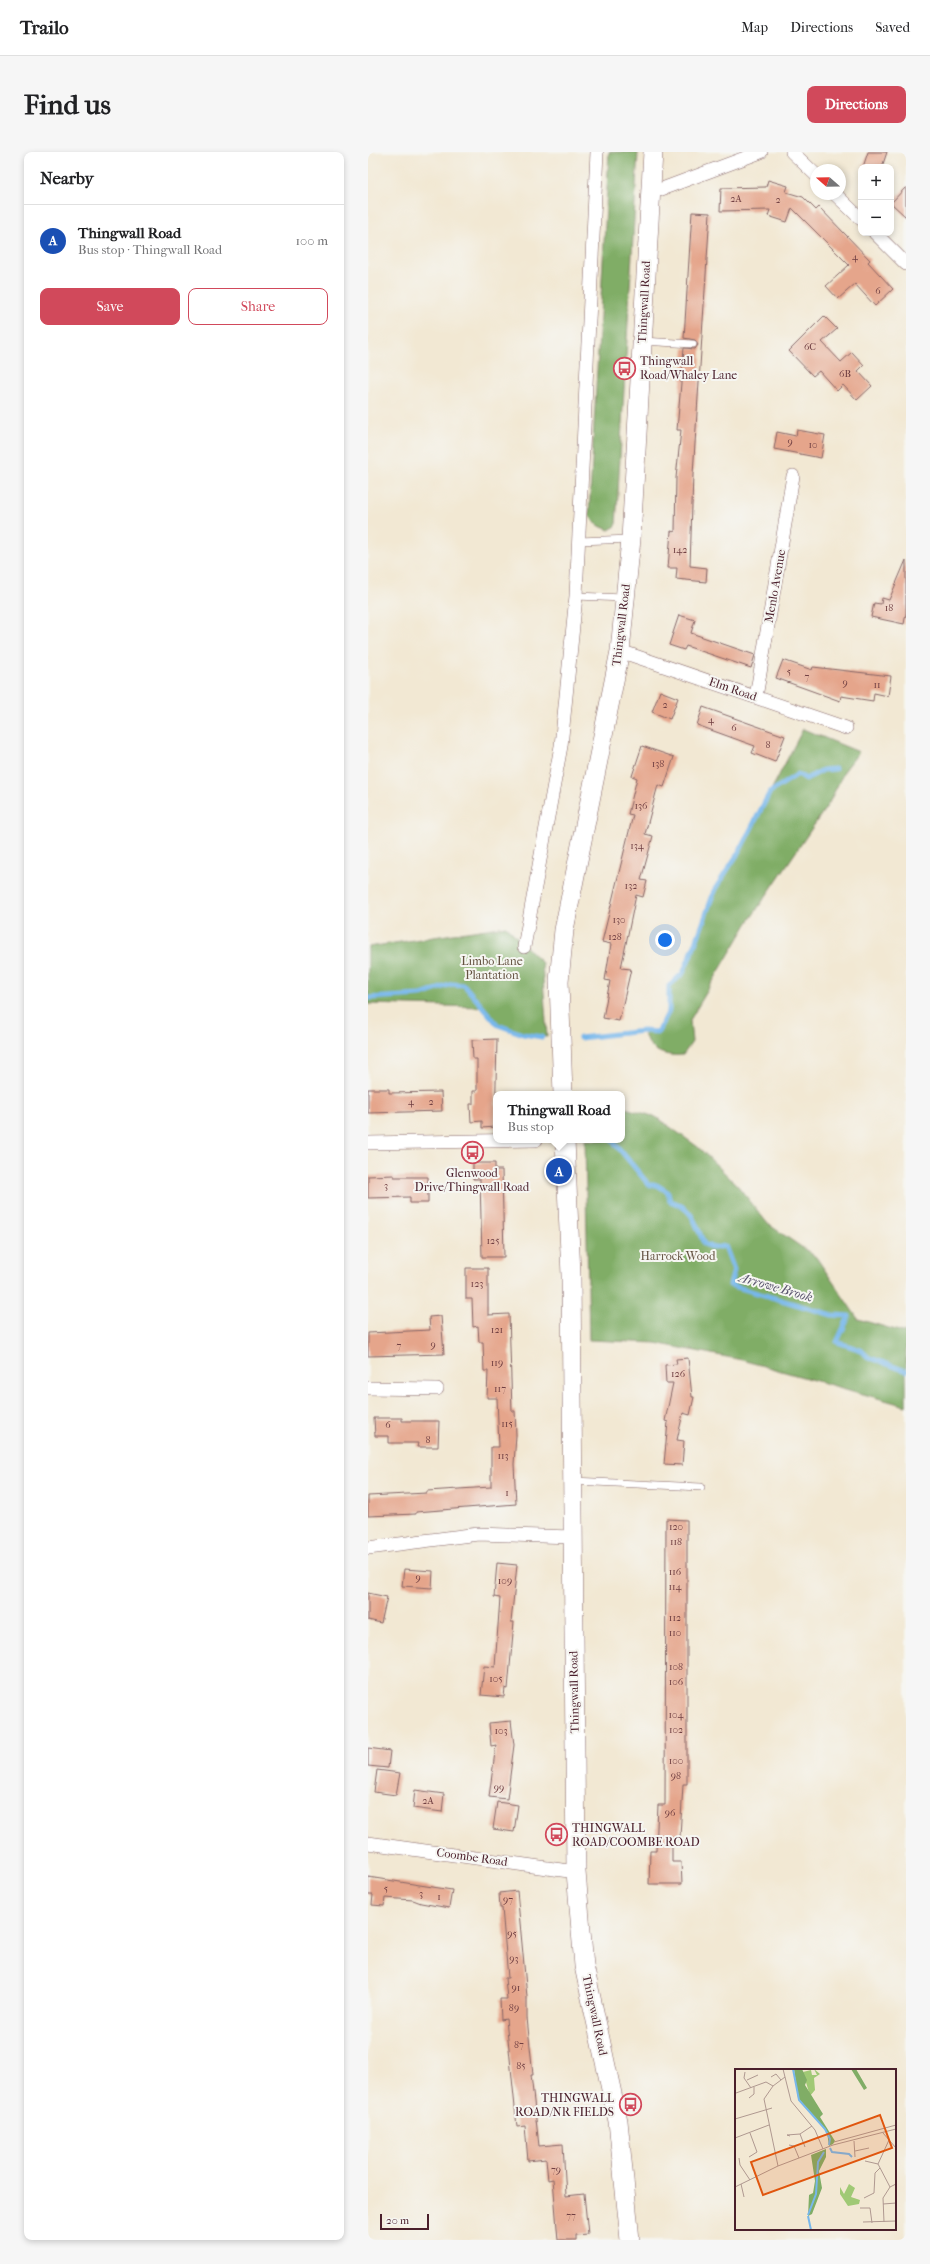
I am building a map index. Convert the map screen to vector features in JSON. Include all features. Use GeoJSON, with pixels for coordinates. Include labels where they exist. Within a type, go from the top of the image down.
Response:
{"type":"FeatureCollection","features":[{"type":"Feature","properties":{"kind":"street"},"geometry":{"type":"LineString","coordinates":[[524,947],[561,746],[576,596],[597,152]]}},
{"type":"Feature","properties":{"kind":"street","name":"Thingwall Road"},"geometry":{"type":"LineString","coordinates":[[563,1091],[559,981],[564,930],[620,651],[626,599],[631,539],[653,152]]}},
{"type":"Feature","properties":{"kind":"street"},"geometry":{"type":"LineString","coordinates":[[651,193],[761,152]]}},
{"type":"Feature","properties":{"kind":"street"},"geometry":{"type":"LineString","coordinates":[[792,152],[810,169]]}},
{"type":"Feature","properties":{"kind":"street"},"geometry":{"type":"LineString","coordinates":[[841,200],[858,216]]}},
{"type":"Feature","properties":{"kind":"street"},"geometry":{"type":"LineString","coordinates":[[878,236],[906,264]]}},
{"type":"Feature","properties":{"kind":"street","name":"Menlo Avenue"},"geometry":{"type":"LineString","coordinates":[[756,697],[794,476]]}},
{"type":"Feature","properties":{"kind":"street","name":"Elm Road"},"geometry":{"type":"LineString","coordinates":[[620,651],[846,728]]}},
{"type":"Feature","properties":{"kind":"street"},"geometry":{"type":"LineString","coordinates":[[368,1143],[493,1141]]}},
{"type":"Feature","properties":{"kind":"street","name":"Thingwall Road"},"geometry":{"type":"LineString","coordinates":[[565,1143],[571,1276],[576,1872],[584,1966],[618,2121],[630,2240]]}},
{"type":"Feature","properties":{"kind":"street"},"geometry":{"type":"LineString","coordinates":[[368,1388],[437,1389]]}},
{"type":"Feature","properties":{"kind":"street"},"geometry":{"type":"LineString","coordinates":[[368,1548],[478,1534],[572,1537]]}},
{"type":"Feature","properties":{"kind":"street","name":"Coombe Road"},"geometry":{"type":"LineString","coordinates":[[368,1843],[576,1872]]}},
{"type":"Feature","properties":{"kind":"lane"},"geometry":{"type":"LineString","coordinates":[[642,341],[693,344]]}},
{"type":"Feature","properties":{"kind":"lane"},"geometry":{"type":"LineString","coordinates":[[579,541],[631,539]]}},
{"type":"Feature","properties":{"kind":"lane"},"geometry":{"type":"LineString","coordinates":[[576,596],[626,599]]}},
{"type":"Feature","properties":{"kind":"lane"},"geometry":{"type":"LineString","coordinates":[[572,1481],[702,1487]]}},
{"type":"Feature","properties":{"kind":"green space"},"geometry":{"type":"Polygon","coordinates":[[[609,152],[638,152],[616,526],[609,530],[597,525],[589,515],[609,152]]]}},
{"type":"Feature","properties":{"kind":"green space"},"geometry":{"type":"Polygon","coordinates":[[[803,729],[859,752],[845,770],[829,803],[747,924],[690,1020],[692,1042],[683,1055],[663,1054],[653,1048],[643,1031],[658,1032],[669,1011],[669,986],[683,973],[698,937],[715,889],[739,852],[803,729]]]}},
{"type":"Feature","properties":{"kind":"green space","name":"Limbo Lane Plantation"},"geometry":{"type":"Polygon","coordinates":[[[506,926],[542,963],[547,1037],[523,1034],[498,1025],[482,1007],[368,1004],[368,947],[506,926]]]}},
{"type":"Feature","properties":{"kind":"green space","name":"Harrock Wood"},"geometry":{"type":"Polygon","coordinates":[[[625,1108],[656,1117],[698,1147],[738,1186],[768,1224],[816,1257],[858,1319],[906,1333],[906,1406],[742,1360],[655,1343],[589,1340],[585,1143],[625,1143],[625,1108]]]}},
{"type":"Feature","properties":{"kind":"building"},"geometry":{"type":"Polygon","coordinates":[[[868,152],[887,152],[883,164],[864,164],[868,152]]]}},
{"type":"Feature","properties":{"kind":"building"},"geometry":{"type":"Polygon","coordinates":[[[768,180],[788,186],[786,192],[803,197],[816,210],[819,207],[870,260],[868,262],[893,289],[875,306],[855,284],[838,299],[826,286],[849,265],[792,208],[787,222],[768,216],[770,210],[720,211],[721,188],[766,187],[768,180]]]}},
{"type":"Feature","properties":{"kind":"building"},"geometry":{"type":"Polygon","coordinates":[[[906,187],[906,217],[894,206],[894,200],[906,187]]]}},
{"type":"Feature","properties":{"kind":"building"},"geometry":{"type":"Polygon","coordinates":[[[692,212],[710,213],[693,474],[690,566],[707,568],[706,582],[676,579],[677,568],[668,568],[671,531],[675,532],[676,478],[681,430],[677,430],[684,348],[695,349],[698,345],[695,340],[684,338],[692,212]]]}},
{"type":"Feature","properties":{"kind":"building"},"geometry":{"type":"Polygon","coordinates":[[[824,316],[837,329],[822,342],[841,362],[852,352],[864,365],[858,371],[872,386],[857,400],[843,385],[837,391],[819,371],[813,376],[789,351],[824,316]]]}},
{"type":"Feature","properties":{"kind":"building"},"geometry":{"type":"Polygon","coordinates":[[[797,430],[825,435],[821,458],[774,449],[777,432],[796,436],[797,430]]]}},
{"type":"Feature","properties":{"kind":"building"},"geometry":{"type":"Polygon","coordinates":[[[906,560],[906,613],[904,624],[871,617],[874,603],[881,604],[882,598],[889,600],[906,560]]]}},
{"type":"Feature","properties":{"kind":"building"},"geometry":{"type":"Polygon","coordinates":[[[679,615],[695,620],[691,633],[755,655],[751,668],[686,646],[684,650],[669,645],[679,615]]]}},
{"type":"Feature","properties":{"kind":"building"},"geometry":{"type":"Polygon","coordinates":[[[783,660],[812,670],[813,667],[891,676],[888,696],[874,693],[873,701],[841,696],[840,701],[776,678],[783,660]]]}},
{"type":"Feature","properties":{"kind":"building"},"geometry":{"type":"Polygon","coordinates":[[[660,691],[678,698],[670,719],[652,712],[660,691]]]}},
{"type":"Feature","properties":{"kind":"building"},"geometry":{"type":"Polygon","coordinates":[[[703,707],[785,736],[775,762],[752,753],[755,746],[697,725],[703,707]]]}},
{"type":"Feature","properties":{"kind":"building"},"geometry":{"type":"Polygon","coordinates":[[[642,746],[674,757],[664,787],[658,785],[645,834],[653,836],[641,880],[647,881],[643,897],[636,895],[621,968],[631,969],[619,1021],[603,1018],[610,981],[605,980],[611,944],[602,942],[633,815],[628,814],[637,778],[632,776],[642,746]]]}},
{"type":"Feature","properties":{"kind":"building"},"geometry":{"type":"Polygon","coordinates":[[[497,1039],[496,1091],[493,1091],[493,1127],[482,1128],[482,1121],[471,1122],[470,1104],[473,1104],[473,1091],[477,1091],[477,1059],[473,1059],[472,1040],[497,1039]]]}},
{"type":"Feature","properties":{"kind":"building"},"geometry":{"type":"Polygon","coordinates":[[[368,1089],[389,1089],[389,1093],[441,1092],[442,1111],[368,1113],[368,1089]]]}},
{"type":"Feature","properties":{"kind":"building"},"geometry":{"type":"Polygon","coordinates":[[[473,1163],[495,1163],[495,1170],[502,1170],[504,1257],[482,1257],[480,1179],[473,1179],[473,1163]]]}},
{"type":"Feature","properties":{"kind":"building"},"geometry":{"type":"Polygon","coordinates":[[[394,1175],[394,1177],[428,1177],[428,1203],[410,1203],[410,1197],[368,1198],[368,1176],[394,1175]]]}},
{"type":"Feature","properties":{"kind":"building"},"geometry":{"type":"Polygon","coordinates":[[[466,1268],[488,1268],[488,1315],[509,1314],[512,1411],[515,1411],[516,1435],[514,1464],[516,1504],[416,1512],[416,1514],[368,1516],[368,1496],[427,1493],[427,1491],[491,1487],[491,1447],[499,1447],[497,1398],[487,1398],[488,1371],[484,1371],[483,1342],[479,1342],[478,1326],[473,1327],[472,1299],[466,1299],[466,1268]]]}},
{"type":"Feature","properties":{"kind":"building"},"geometry":{"type":"Polygon","coordinates":[[[441,1316],[444,1354],[368,1356],[368,1333],[430,1330],[429,1317],[441,1316]]]}},
{"type":"Feature","properties":{"kind":"building"},"geometry":{"type":"Polygon","coordinates":[[[688,1358],[692,1397],[694,1397],[690,1415],[683,1413],[677,1440],[684,1441],[682,1465],[664,1464],[668,1422],[665,1421],[673,1383],[666,1383],[665,1365],[677,1364],[676,1359],[688,1358]]]}},
{"type":"Feature","properties":{"kind":"building"},"geometry":{"type":"Polygon","coordinates":[[[374,1418],[402,1418],[402,1421],[439,1421],[438,1447],[417,1447],[418,1443],[389,1443],[389,1436],[375,1436],[374,1418]]]}},
{"type":"Feature","properties":{"kind":"building"},"geometry":{"type":"Polygon","coordinates":[[[666,1519],[687,1520],[687,1784],[683,1784],[680,1837],[672,1837],[672,1862],[681,1862],[682,1884],[649,1884],[650,1851],[656,1851],[658,1805],[665,1805],[666,1519]]]}},
{"type":"Feature","properties":{"kind":"building"},"geometry":{"type":"Polygon","coordinates":[[[497,1563],[517,1565],[511,1622],[514,1622],[508,1689],[505,1688],[504,1697],[481,1695],[484,1666],[495,1667],[500,1598],[494,1597],[497,1563]]]}},
{"type":"Feature","properties":{"kind":"building"},"geometry":{"type":"Polygon","coordinates":[[[404,1569],[433,1571],[432,1588],[402,1586],[404,1569]]]}},
{"type":"Feature","properties":{"kind":"building"},"geometry":{"type":"Polygon","coordinates":[[[368,1593],[387,1597],[381,1623],[368,1620],[368,1593]]]}},
{"type":"Feature","properties":{"kind":"building"},"geometry":{"type":"Polygon","coordinates":[[[511,1721],[514,1745],[507,1799],[489,1797],[496,1745],[491,1746],[489,1723],[511,1721]]]}},
{"type":"Feature","properties":{"kind":"building"},"geometry":{"type":"Polygon","coordinates":[[[368,1748],[390,1751],[388,1768],[368,1766],[368,1748]]]}},
{"type":"Feature","properties":{"kind":"building"},"geometry":{"type":"Polygon","coordinates":[[[377,1770],[400,1773],[396,1795],[374,1792],[377,1770]]]}},
{"type":"Feature","properties":{"kind":"building"},"geometry":{"type":"Polygon","coordinates":[[[415,1790],[444,1794],[442,1812],[413,1808],[415,1790]]]}},
{"type":"Feature","properties":{"kind":"building"},"geometry":{"type":"Polygon","coordinates":[[[497,1802],[518,1805],[514,1832],[493,1829],[497,1802]]]}},
{"type":"Feature","properties":{"kind":"building"},"geometry":{"type":"Polygon","coordinates":[[[368,1877],[452,1890],[449,1908],[413,1900],[385,1898],[384,1906],[372,1905],[373,1895],[368,1895],[368,1877]]]}},
{"type":"Feature","properties":{"kind":"building"},"geometry":{"type":"Polygon","coordinates":[[[517,1891],[533,2075],[531,2075],[539,2146],[563,2144],[566,2196],[584,2194],[588,2234],[576,2235],[576,2240],[558,2240],[553,2179],[548,2180],[546,2159],[528,2161],[525,2126],[517,2127],[506,2019],[501,2020],[500,1999],[507,1999],[505,1978],[508,1978],[502,1908],[500,1908],[499,1893],[517,1891]]]}},
{"type":"Feature","properties":{"kind":"waterway"},"geometry":{"type":"LineString","coordinates":[[580,1038],[643,1031],[658,1032],[669,1011],[669,986],[683,973],[698,937],[715,889],[739,852],[770,792],[798,774],[806,779],[823,770],[835,769]]}},
{"type":"Feature","properties":{"kind":"waterway","name":"Arrowe Brook"},"geometry":{"type":"LineString","coordinates":[[368,998],[421,995],[452,984],[464,985],[498,1025],[523,1034],[542,1037]]}},
{"type":"Feature","properties":{"kind":"waterway","name":"Arrowe Brook"},"geometry":{"type":"LineString","coordinates":[[614,1143],[649,1185],[657,1185],[668,1192],[670,1201],[678,1204],[688,1212],[692,1217],[704,1244],[713,1248],[725,1246],[734,1270],[730,1285],[832,1315],[849,1316],[837,1342],[861,1350],[868,1357],[906,1371]]}},
{"type":"Feature","properties":{"kind":"place","name":"Thingwall Road/Whaley Lane"},"geometry":{"type":"Point","coordinates":[624,368]}},
{"type":"Feature","properties":{"kind":"place","name":"Glenwood Drive/Thingwall Road"},"geometry":{"type":"Point","coordinates":[472,1152]}},
{"type":"Feature","properties":{"kind":"place","name":"Thingwall Road"},"geometry":{"type":"Point","coordinates":[559,1171]}},
{"type":"Feature","properties":{"kind":"place","name":"THINGWALL ROAD/COOMBE ROAD"},"geometry":{"type":"Point","coordinates":[556,1835]}},
{"type":"Feature","properties":{"kind":"place","name":"THINGWALL ROAD/NR FIELDS"},"geometry":{"type":"Point","coordinates":[630,2105]}}]}
